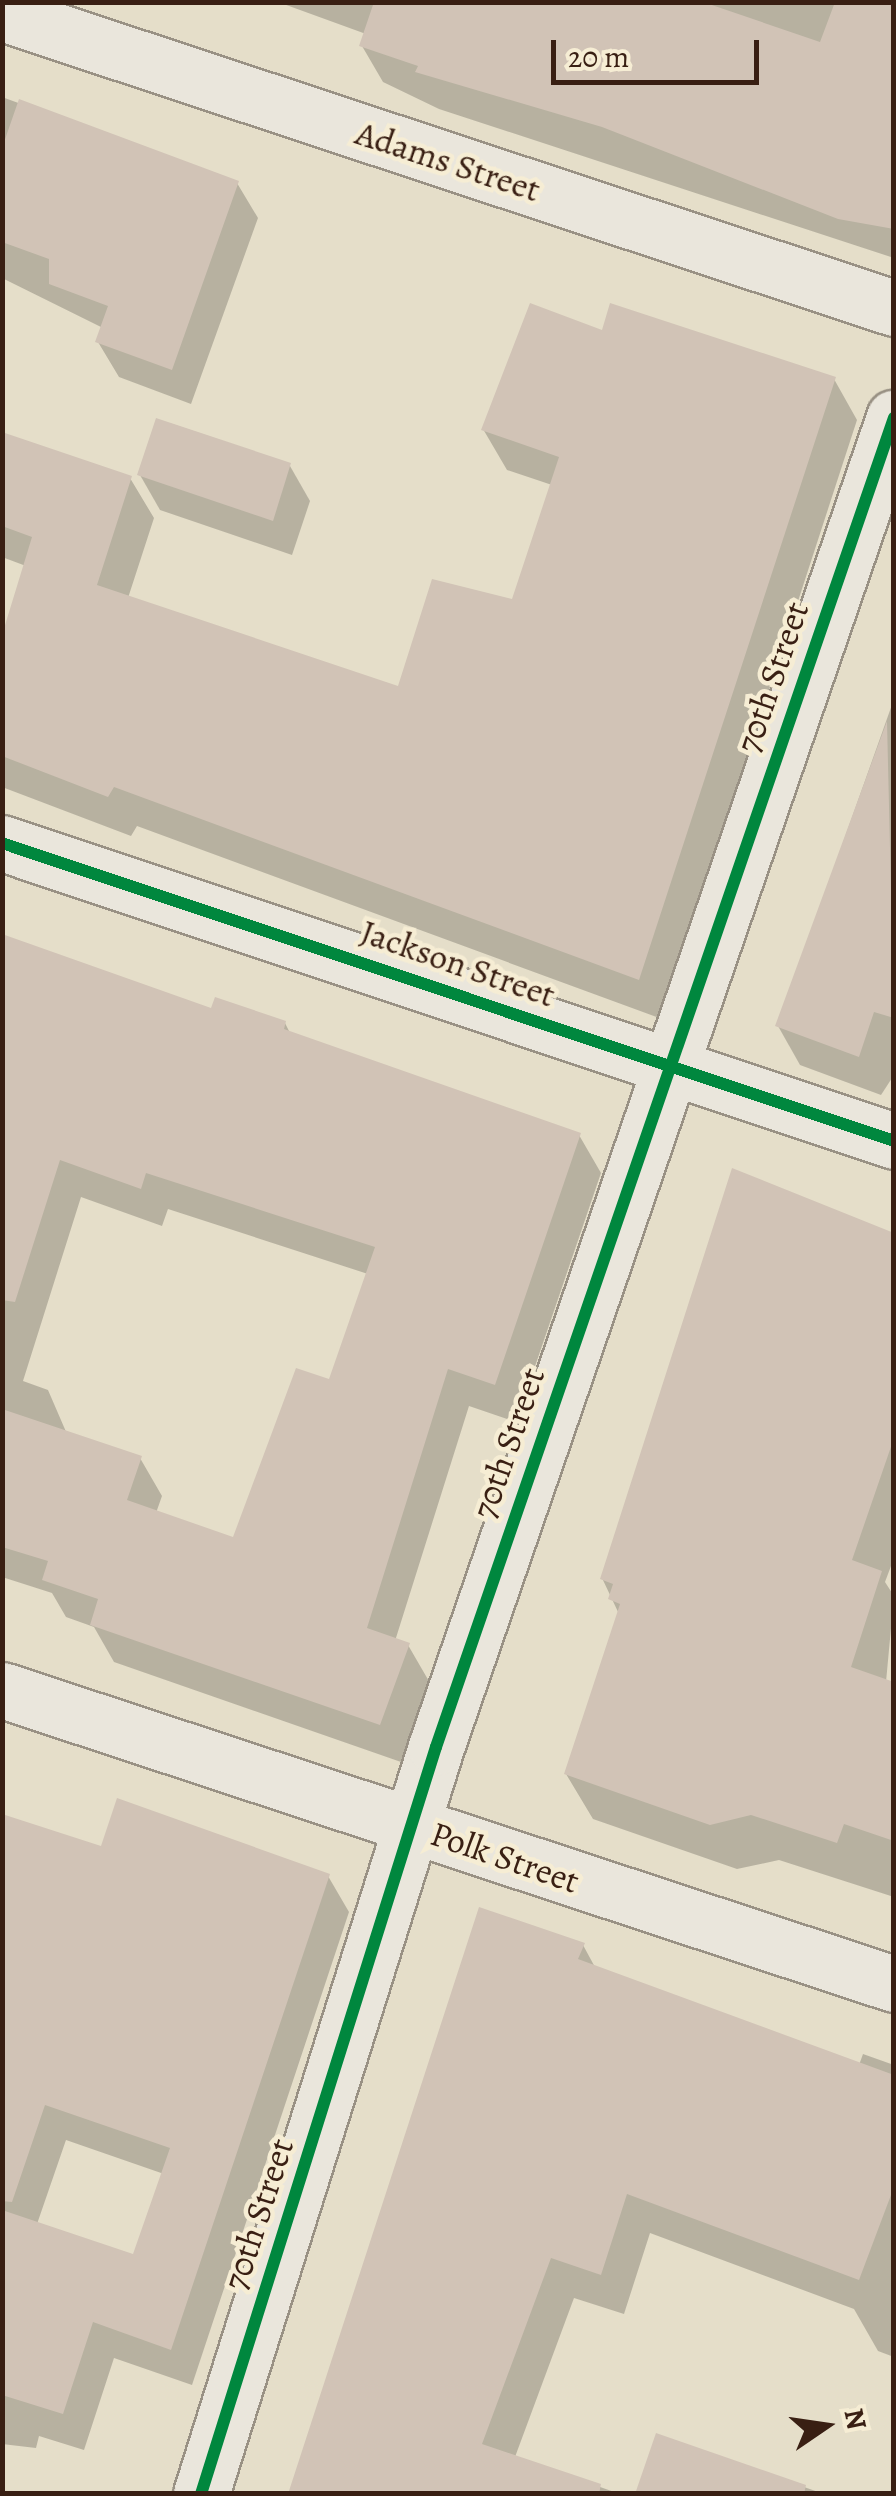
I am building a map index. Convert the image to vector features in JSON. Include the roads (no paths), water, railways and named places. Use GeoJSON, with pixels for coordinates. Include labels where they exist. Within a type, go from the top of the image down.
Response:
{"type":"FeatureCollection","features":[{"type":"Feature","properties":{"kind":"street","name":"Adams Street"},"geometry":{"type":"LineString","coordinates":[[2,13],[894,308]]}},
{"type":"Feature","properties":{"kind":"street","name":"70th Street"},"geometry":{"type":"LineString","coordinates":[[201,2494],[413,1826],[668,1066],[894,418]]}},
{"type":"Feature","properties":{"kind":"street","name":"Jackson Street"},"geometry":{"type":"LineString","coordinates":[[2,842],[894,1142]]}},
{"type":"Feature","properties":{"kind":"street","name":"Polk Street"},"geometry":{"type":"LineString","coordinates":[[2,1690],[894,1984]]}}]}
